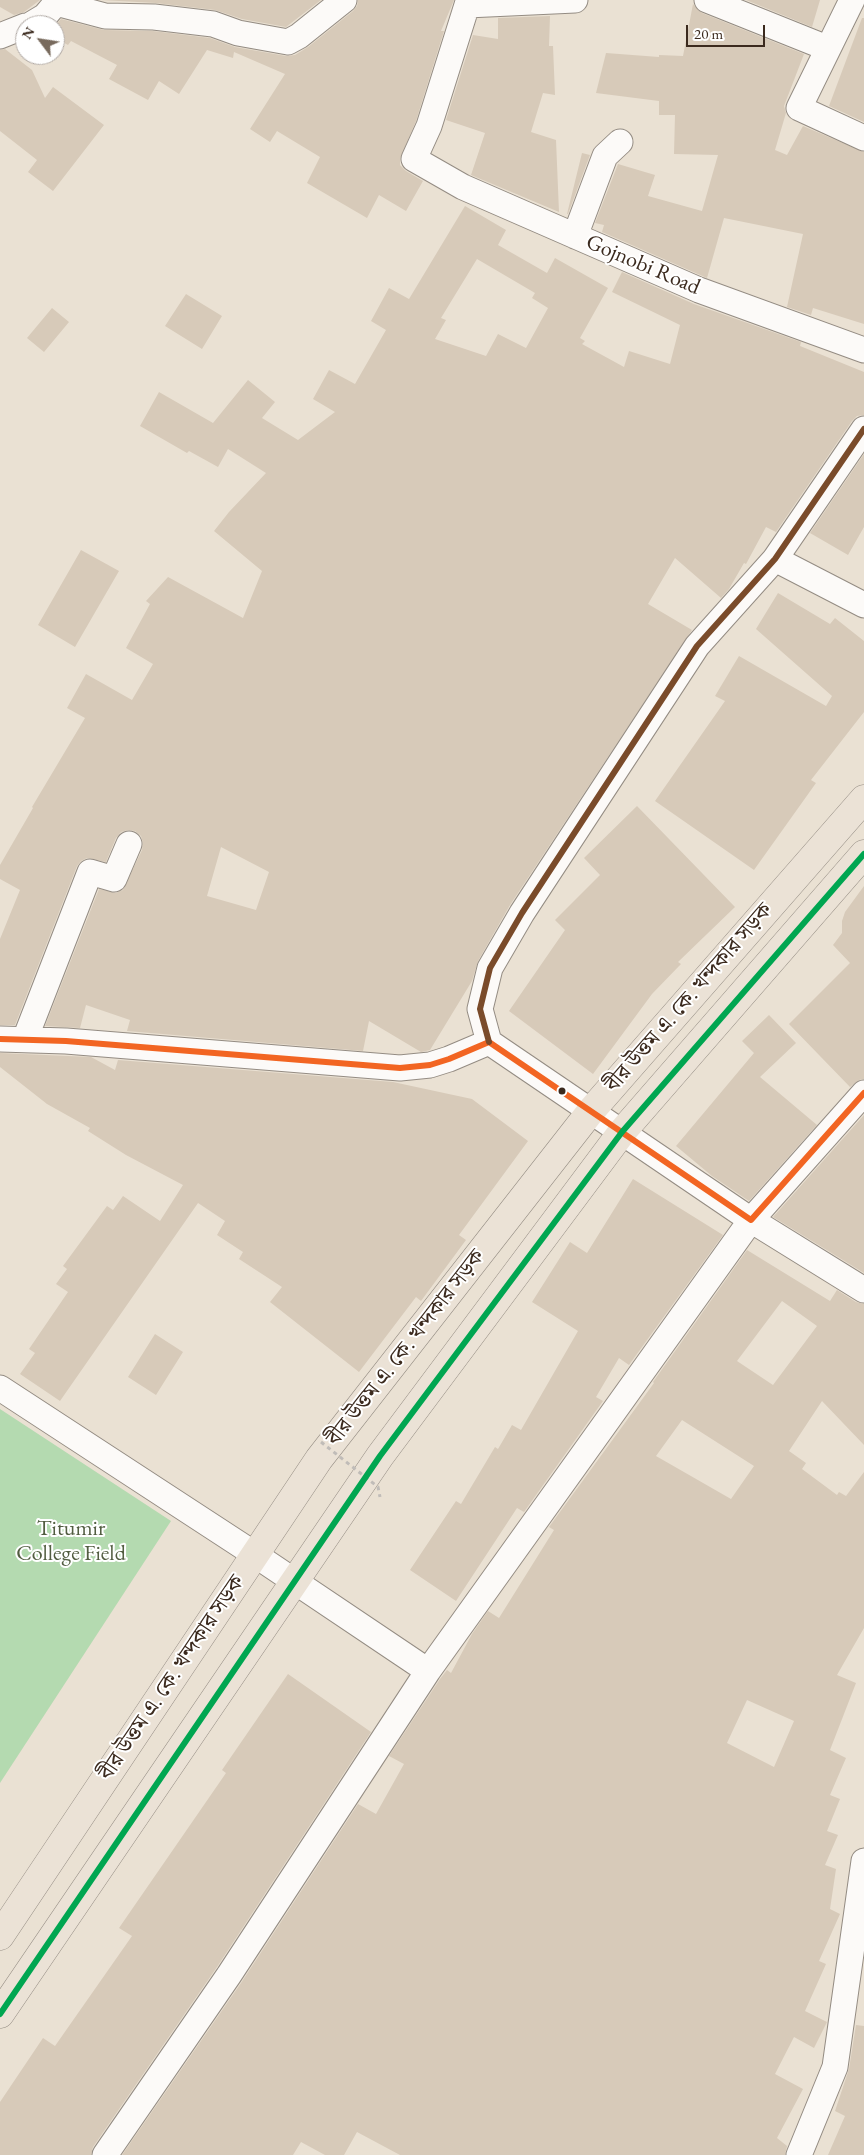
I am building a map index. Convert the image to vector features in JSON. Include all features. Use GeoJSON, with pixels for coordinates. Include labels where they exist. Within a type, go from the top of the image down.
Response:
{"type":"FeatureCollection","features":[{"type":"Feature","properties":{"kind":"main road","name":"বীর উত্তম এ. কে. খন্দকার সড়ক"},"geometry":{"type":"LineString","coordinates":[[0,1936],[254,1554],[325,1452],[591,1110],[864,800]]}},
{"type":"Feature","properties":{"kind":"main road","name":"বীর উত্তম এ. কে. খন্দকার সড়ক"},"geometry":{"type":"LineString","coordinates":[[0,2014],[380,1456],[622,1132],[864,854]]}},
{"type":"Feature","properties":{"kind":"street"},"geometry":{"type":"LineString","coordinates":[[46,15],[56,3],[105,16],[154,17],[213,24],[238,33],[288,42],[299,36],[344,0]]}},
{"type":"Feature","properties":{"kind":"street","name":"Gojnobi Road"},"geometry":{"type":"LineString","coordinates":[[575,0],[467,5],[429,126],[414,160],[462,187],[699,290],[864,350]]}},
{"type":"Feature","properties":{"kind":"street"},"geometry":{"type":"LineString","coordinates":[[706,0],[827,48]]}},
{"type":"Feature","properties":{"kind":"street"},"geometry":{"type":"LineString","coordinates":[[852,0],[799,108],[864,138]]}},
{"type":"Feature","properties":{"kind":"street"},"geometry":{"type":"LineString","coordinates":[[0,36],[15,30]]}},
{"type":"Feature","properties":{"kind":"street"},"geometry":{"type":"LineString","coordinates":[[575,236],[605,156],[620,142]]}},
{"type":"Feature","properties":{"kind":"street"},"geometry":{"type":"LineString","coordinates":[[864,429],[775,560],[697,646],[522,913],[490,968],[480,1009],[490,1042],[751,1220],[864,1290]]}},
{"type":"Feature","properties":{"kind":"street"},"geometry":{"type":"LineString","coordinates":[[775,560],[864,605]]}},
{"type":"Feature","properties":{"kind":"street"},"geometry":{"type":"LineString","coordinates":[[25,1039],[90,872],[114,879],[129,844]]}},
{"type":"Feature","properties":{"kind":"street"},"geometry":{"type":"LineString","coordinates":[[0,1039],[66,1041],[400,1068],[430,1065],[450,1060],[490,1042]]}},
{"type":"Feature","properties":{"kind":"street"},"geometry":{"type":"LineString","coordinates":[[105,2155],[229,1976],[428,1671],[751,1220],[864,1093]]}},
{"type":"Feature","properties":{"kind":"street"},"geometry":{"type":"LineString","coordinates":[[0,1388],[254,1554],[428,1671]]}},
{"type":"Feature","properties":{"kind":"street"},"geometry":{"type":"LineString","coordinates":[[799,2155],[835,2067],[864,1861]]}},
{"type":"Feature","properties":{"kind":"path"},"geometry":{"type":"LineString","coordinates":[[321,1442],[378,1486],[380,1497]]}},
{"type":"Feature","properties":{"kind":"green space","name":"Titumir College Field"},"geometry":{"type":"Polygon","coordinates":[[[0,1409],[171,1521],[0,1783],[0,1409]]]}},
{"type":"Feature","properties":{"kind":"building"},"geometry":{"type":"Polygon","coordinates":[[[0,0],[40,0],[24,12],[14,15],[0,7],[0,0]]]}},
{"type":"Feature","properties":{"kind":"building"},"geometry":{"type":"Polygon","coordinates":[[[101,0],[321,0],[286,27],[242,19],[215,10],[156,3],[101,0]]]}},
{"type":"Feature","properties":{"kind":"building"},"geometry":{"type":"Polygon","coordinates":[[[358,0],[454,0],[441,31],[444,31],[416,121],[400,159],[400,165],[406,171],[423,181],[406,211],[379,195],[367,218],[307,183],[320,157],[277,131],[270,142],[250,129],[285,74],[234,52],[233,58],[207,50],[179,94],[159,81],[148,100],[109,79],[117,65],[71,41],[68,45],[65,43],[65,20],[104,30],[153,31],[210,38],[235,47],[286,56],[295,55],[308,47],[357,6],[358,0]]]}},
{"type":"Feature","properties":{"kind":"building"},"geometry":{"type":"Polygon","coordinates":[[[746,0],[820,0],[812,27],[746,0]]]}},
{"type":"Feature","properties":{"kind":"building"},"geometry":{"type":"Polygon","coordinates":[[[693,4],[702,13],[804,54],[784,106],[786,113],[775,150],[787,155],[803,126],[864,152],[864,324],[813,308],[811,315],[787,307],[803,234],[724,218],[707,278],[602,232],[604,225],[595,223],[618,164],[655,175],[648,196],[702,211],[718,155],[674,154],[675,115],[659,115],[659,101],[596,93],[606,53],[659,57],[659,55],[683,56],[693,4]]]}},
{"type":"Feature","properties":{"kind":"building"},"geometry":{"type":"Polygon","coordinates":[[[550,16],[549,46],[553,46],[555,95],[543,93],[531,132],[556,140],[559,212],[471,175],[485,133],[446,120],[473,35],[498,39],[498,18],[550,16]]]}},
{"type":"Feature","properties":{"kind":"building"},"geometry":{"type":"Polygon","coordinates":[[[862,18],[864,18],[864,122],[829,106],[862,18]]]}},
{"type":"Feature","properties":{"kind":"building"},"geometry":{"type":"Polygon","coordinates":[[[5,49],[15,57],[15,65],[26,65],[32,70],[45,98],[53,87],[104,125],[53,191],[28,172],[37,160],[0,131],[0,50],[5,49]]]}},
{"type":"Feature","properties":{"kind":"building"},"geometry":{"type":"Polygon","coordinates":[[[582,153],[590,155],[567,214],[582,153]]]}},
{"type":"Feature","properties":{"kind":"building"},"geometry":{"type":"Polygon","coordinates":[[[465,206],[506,230],[498,245],[547,273],[555,258],[608,288],[580,338],[585,341],[582,344],[624,367],[629,351],[670,364],[680,325],[612,292],[622,272],[694,304],[801,342],[800,346],[864,372],[864,415],[857,416],[852,421],[776,532],[766,527],[746,564],[744,563],[729,589],[721,598],[675,558],[648,604],[692,630],[510,905],[478,961],[472,981],[430,1050],[421,1052],[369,1021],[363,1051],[127,1031],[130,1020],[86,1005],[80,1028],[45,1026],[99,889],[116,893],[123,890],[142,850],[141,836],[135,831],[128,830],[121,832],[116,838],[106,862],[87,858],[77,866],[15,1025],[0,1025],[0,939],[20,890],[0,879],[0,865],[85,718],[67,708],[86,674],[132,700],[153,664],[126,648],[150,604],[146,601],[168,577],[243,618],[262,571],[214,531],[229,512],[266,473],[228,449],[218,467],[189,451],[187,453],[140,426],[159,392],[213,423],[248,380],[275,402],[262,418],[298,440],[335,412],[313,399],[329,370],[355,384],[386,330],[371,321],[389,288],[409,299],[465,206]],[[477,259],[441,318],[446,320],[435,339],[486,356],[498,334],[526,348],[548,308],[532,298],[535,293],[477,259]],[[221,847],[207,896],[256,910],[269,872],[221,847]]]}},
{"type":"Feature","properties":{"kind":"building"},"geometry":{"type":"Polygon","coordinates":[[[186,294],[222,316],[202,349],[165,326],[186,294]]]}},
{"type":"Feature","properties":{"kind":"building"},"geometry":{"type":"Polygon","coordinates":[[[52,308],[69,322],[44,352],[27,338],[52,308]]]}},
{"type":"Feature","properties":{"kind":"building"},"geometry":{"type":"Polygon","coordinates":[[[864,454],[864,527],[848,555],[810,533],[864,454]]]}},
{"type":"Feature","properties":{"kind":"building"},"geometry":{"type":"Polygon","coordinates":[[[81,550],[119,571],[75,647],[38,625],[81,550]]]}},
{"type":"Feature","properties":{"kind":"building"},"geometry":{"type":"Polygon","coordinates":[[[778,593],[830,624],[835,618],[864,641],[864,712],[811,780],[816,783],[754,870],[655,801],[725,701],[715,696],[739,656],[826,706],[832,696],[756,629],[778,593]]]}},
{"type":"Feature","properties":{"kind":"building"},"geometry":{"type":"Polygon","coordinates":[[[637,806],[735,907],[678,962],[681,964],[652,994],[593,1074],[509,1011],[565,930],[555,920],[600,875],[584,858],[637,806]]]}},
{"type":"Feature","properties":{"kind":"building"},"geometry":{"type":"Polygon","coordinates":[[[864,886],[864,1079],[859,1080],[850,1087],[789,1024],[850,963],[833,945],[842,933],[842,921],[845,912],[864,886]]]}},
{"type":"Feature","properties":{"kind":"building"},"geometry":{"type":"Polygon","coordinates":[[[769,1015],[796,1043],[760,1077],[817,1125],[749,1201],[712,1176],[676,1146],[754,1053],[742,1041],[769,1015]]]}},
{"type":"Feature","properties":{"kind":"building"},"geometry":{"type":"Polygon","coordinates":[[[0,1053],[91,1057],[115,1070],[118,1060],[393,1082],[472,1099],[528,1141],[459,1235],[466,1240],[421,1301],[416,1297],[359,1372],[270,1302],[282,1287],[239,1259],[243,1252],[217,1235],[225,1221],[198,1203],[60,1401],[20,1374],[35,1353],[29,1349],[68,1292],[56,1284],[67,1269],[63,1266],[107,1206],[113,1210],[123,1196],[160,1221],[183,1185],[126,1155],[88,1131],[90,1128],[47,1104],[0,1067],[0,1053]]]}},
{"type":"Feature","properties":{"kind":"building"},"geometry":{"type":"Polygon","coordinates":[[[864,1115],[864,1273],[773,1217],[864,1115]]]}},
{"type":"Feature","properties":{"kind":"building"},"geometry":{"type":"Polygon","coordinates":[[[633,1179],[723,1235],[629,1365],[619,1358],[596,1397],[603,1401],[524,1512],[517,1508],[456,1601],[410,1570],[456,1501],[461,1504],[495,1447],[498,1449],[512,1425],[521,1430],[578,1331],[532,1302],[570,1242],[587,1253],[633,1179]]]}},
{"type":"Feature","properties":{"kind":"building"},"geometry":{"type":"Polygon","coordinates":[[[747,1250],[830,1301],[837,1290],[856,1302],[864,1304],[864,1445],[822,1401],[789,1451],[806,1463],[802,1469],[837,1495],[839,1492],[846,1496],[864,1472],[864,1628],[837,1675],[856,1683],[830,1750],[846,1758],[830,1795],[840,1799],[827,1831],[838,1835],[825,1865],[836,1869],[830,1909],[840,1914],[819,1961],[826,1964],[805,2011],[827,2022],[814,2048],[794,2037],[775,2074],[803,2089],[777,2138],[787,2146],[785,2155],[400,2155],[357,2132],[344,2155],[325,2155],[301,2142],[293,2155],[122,2155],[241,1983],[358,1804],[376,1814],[404,1764],[389,1756],[440,1679],[447,1670],[451,1673],[472,1634],[488,1611],[499,1618],[554,1530],[549,1527],[747,1250]],[[782,1301],[737,1361],[773,1385],[817,1326],[782,1301]],[[682,1420],[656,1456],[731,1499],[754,1466],[682,1420]],[[747,1700],[727,1743],[774,1767],[794,1721],[747,1700]]]}},
{"type":"Feature","properties":{"kind":"building"},"geometry":{"type":"Polygon","coordinates":[[[155,1334],[183,1352],[156,1395],[128,1377],[155,1334]]]}},
{"type":"Feature","properties":{"kind":"building"},"geometry":{"type":"Polygon","coordinates":[[[288,1674],[371,1732],[217,1967],[93,2147],[91,2155],[0,2155],[0,2102],[43,2038],[55,2046],[132,1936],[119,1928],[226,1773],[222,1770],[288,1674]]]}},
{"type":"Feature","properties":{"kind":"building"},"geometry":{"type":"Polygon","coordinates":[[[856,2025],[864,2026],[864,2155],[828,2155],[845,2116],[835,2111],[849,2069],[856,2025]]]}},
{"type":"Feature","properties":{"kind":"transit line"},"geometry":{"type":"LineString","coordinates":[[489,1042],[480,1009],[490,968],[522,913],[697,646],[775,559],[864,429]]}},
{"type":"Feature","properties":{"kind":"transit line"},"geometry":{"type":"LineString","coordinates":[[0,2014],[380,1456],[622,1132],[864,854]]}},
{"type":"Feature","properties":{"kind":"transit line"},"geometry":{"type":"LineString","coordinates":[[0,1039],[66,1041],[400,1068],[430,1065],[489,1042],[751,1220],[864,1093]]}}]}
